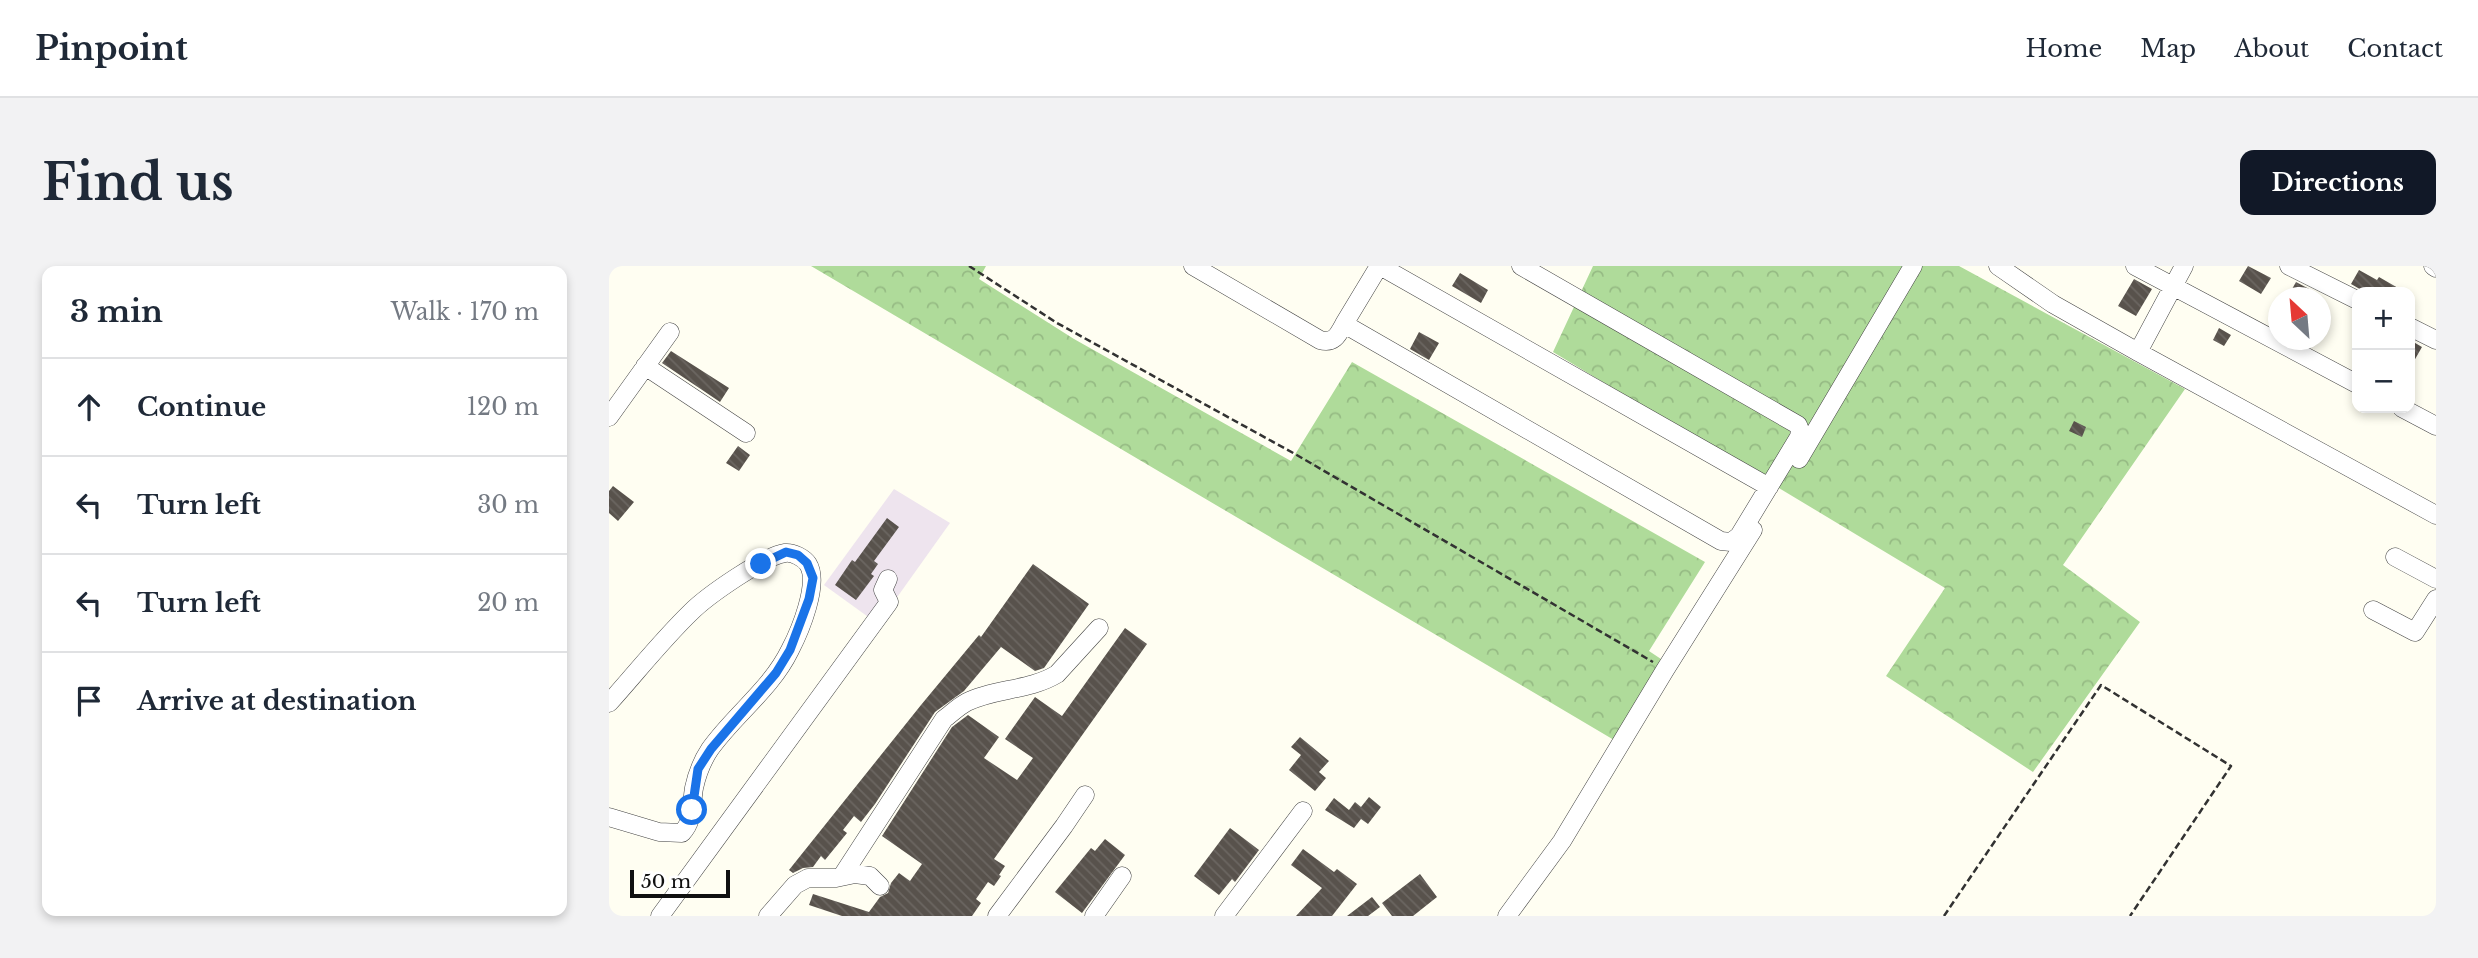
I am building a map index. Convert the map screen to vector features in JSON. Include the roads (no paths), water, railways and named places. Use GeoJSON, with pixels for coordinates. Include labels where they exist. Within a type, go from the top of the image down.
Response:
{"type":"FeatureCollection","features":[{"type":"Feature","properties":{"kind":"street"},"geometry":{"type":"LineString","coordinates":[[1193,266],[1327,342],[1333,340],[1345,324],[1379,266],[1769,487]]}},
{"type":"Feature","properties":{"kind":"street"},"geometry":{"type":"LineString","coordinates":[[1345,324],[1721,541],[1731,542],[1739,536],[1799,437],[1798,425],[1521,266]]}},
{"type":"Feature","properties":{"kind":"street"},"geometry":{"type":"LineString","coordinates":[[1507,916],[1562,841],[1665,670],[1798,459],[1913,266]]}},
{"type":"Feature","properties":{"kind":"street"},"geometry":{"type":"LineString","coordinates":[[1998,266],[2053,304],[2436,515]]}},
{"type":"Feature","properties":{"kind":"street"},"geometry":{"type":"LineString","coordinates":[[2135,266],[2352,381]]}},
{"type":"Feature","properties":{"kind":"street"},"geometry":{"type":"LineString","coordinates":[[2138,352],[2184,266]]}},
{"type":"Feature","properties":{"kind":"street"},"geometry":{"type":"LineString","coordinates":[[2289,266],[2352,298]]}},
{"type":"Feature","properties":{"kind":"street"},"geometry":{"type":"LineString","coordinates":[[2415,330],[2436,340]]}},
{"type":"Feature","properties":{"kind":"street"},"geometry":{"type":"LineString","coordinates":[[609,417],[670,332]]}},
{"type":"Feature","properties":{"kind":"street"},"geometry":{"type":"LineString","coordinates":[[645,366],[746,433]]}},
{"type":"Feature","properties":{"kind":"street"},"geometry":{"type":"LineString","coordinates":[[2411,413],[2436,426]]}},
{"type":"Feature","properties":{"kind":"street"},"geometry":{"type":"LineString","coordinates":[[609,703],[692,610],[722,588],[786,552],[798,555],[807,563],[813,578],[809,599],[790,650],[776,673],[711,749],[698,769],[690,825],[682,833],[659,832],[609,817]]}},
{"type":"Feature","properties":{"kind":"street"},"geometry":{"type":"LineString","coordinates":[[2395,557],[2436,579]]}},
{"type":"Feature","properties":{"kind":"street"},"geometry":{"type":"LineString","coordinates":[[660,916],[887,606],[889,602],[883,590],[888,579]]}},
{"type":"Feature","properties":{"kind":"street"},"geometry":{"type":"LineString","coordinates":[[2373,610],[2415,632],[2436,599]]}},
{"type":"Feature","properties":{"kind":"street"},"geometry":{"type":"LineString","coordinates":[[842,876],[944,719],[965,703],[991,693],[1014,690],[1050,678],[1099,628]]}},
{"type":"Feature","properties":{"kind":"street"},"geometry":{"type":"LineString","coordinates":[[997,916],[1085,795]]}},
{"type":"Feature","properties":{"kind":"street"},"geometry":{"type":"LineString","coordinates":[[1224,916],[1303,811]]}},
{"type":"Feature","properties":{"kind":"street"},"geometry":{"type":"LineString","coordinates":[[768,916],[801,881],[808,878],[855,874],[870,876],[880,886]]}},
{"type":"Feature","properties":{"kind":"street"},"geometry":{"type":"LineString","coordinates":[[1094,916],[1122,876]]}}]}
